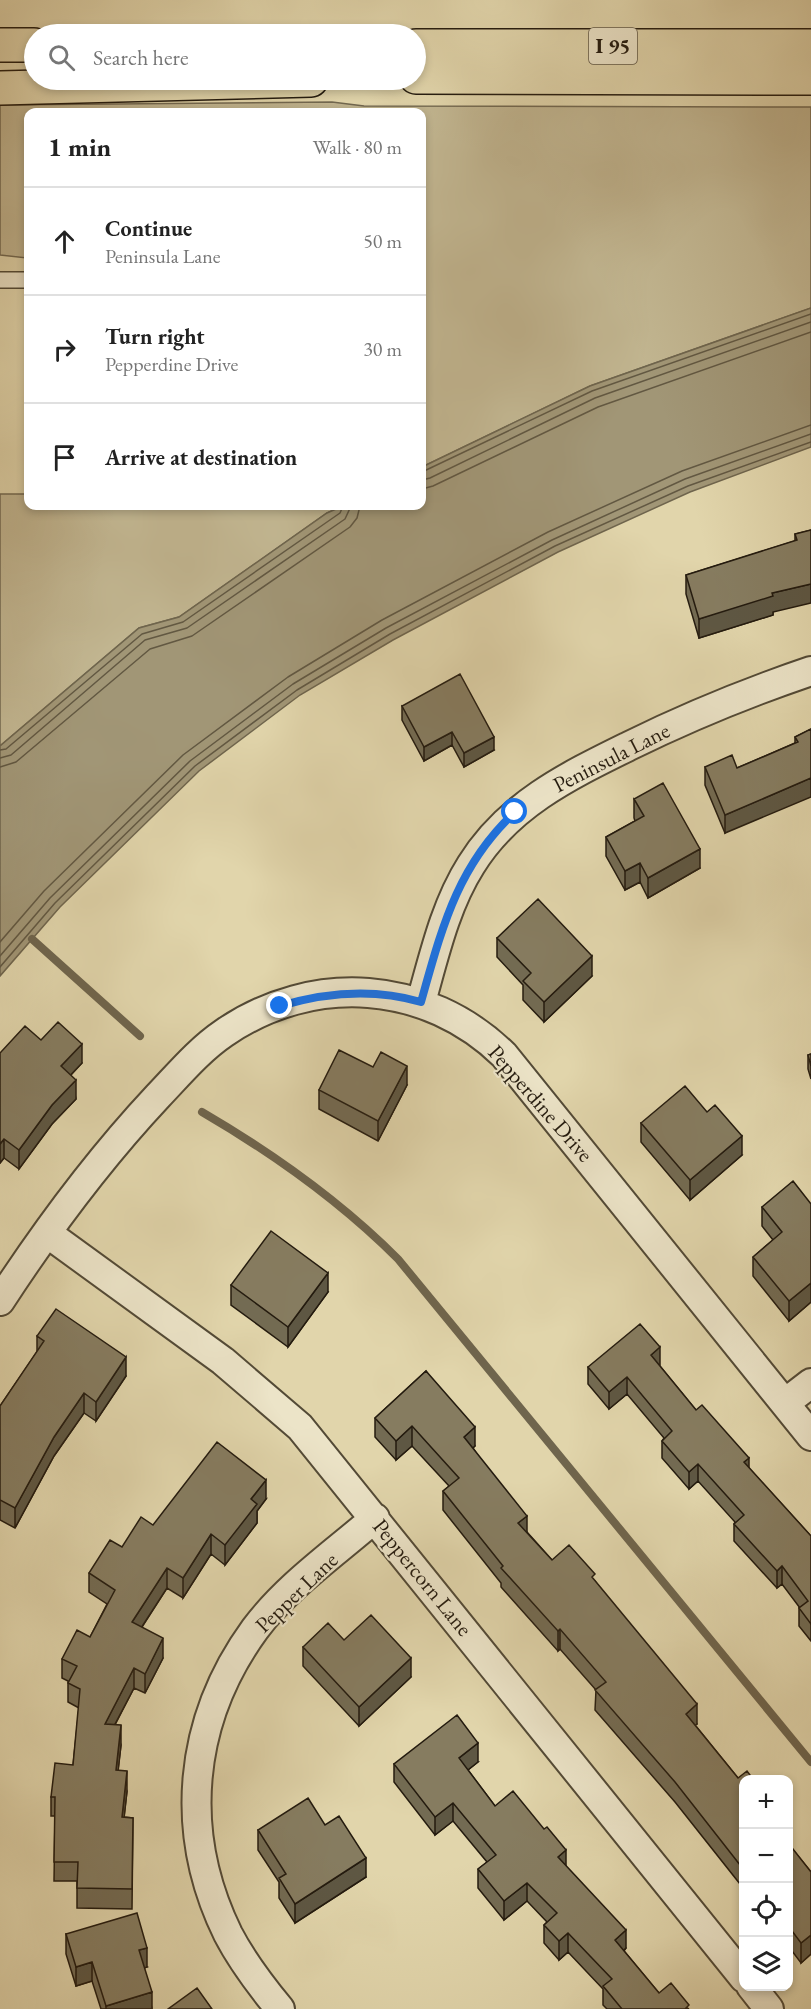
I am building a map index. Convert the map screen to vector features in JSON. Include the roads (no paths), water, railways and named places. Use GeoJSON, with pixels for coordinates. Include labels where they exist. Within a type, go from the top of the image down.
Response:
{"type":"FeatureCollection","features":[{"type":"Feature","properties":{"kind":"highway"},"geometry":{"type":"LineString","coordinates":[[0,45],[24,45]]}},
{"type":"Feature","properties":{"kind":"highway","name":"I 95"},"geometry":{"type":"LineString","coordinates":[[426,46],[811,46]]}},
{"type":"Feature","properties":{"kind":"highway"},"geometry":{"type":"LineString","coordinates":[[426,77],[811,78]]}},
{"type":"Feature","properties":{"kind":"highway"},"geometry":{"type":"LineString","coordinates":[[0,88],[24,87]]}},
{"type":"Feature","properties":{"kind":"street","name":"Peninsula Lane"},"geometry":{"type":"LineString","coordinates":[[421,1002],[448,913],[461,882],[481,850],[515,812],[556,784],[658,732],[759,689],[811,671]]}},
{"type":"Feature","properties":{"kind":"street","name":"Pepperdine Drive"},"geometry":{"type":"LineString","coordinates":[[0,1301],[47,1233],[118,1140],[200,1053],[225,1033],[261,1013],[323,995],[370,992],[421,1002],[448,1014],[479,1033],[514,1066],[811,1436]]}},
{"type":"Feature","properties":{"kind":"street","name":"Peppercorn Lane"},"geometry":{"type":"LineString","coordinates":[[47,1233],[214,1354],[280,1408],[323,1453],[739,1972]]}},
{"type":"Feature","properties":{"kind":"street"},"geometry":{"type":"LineString","coordinates":[[785,1403],[811,1383]]}},
{"type":"Feature","properties":{"kind":"street","name":"Pepper Lane"},"geometry":{"type":"LineString","coordinates":[[280,2009],[229,1936],[202,1868],[196,1820],[202,1747],[216,1698],[256,1628],[301,1582],[375,1518]]}},
{"type":"Feature","properties":{"kind":"street"},"geometry":{"type":"LineString","coordinates":[[755,1991],[769,2009]]}},
{"type":"Feature","properties":{"kind":"lane"},"geometry":{"type":"LineString","coordinates":[[0,280],[24,280]]}},
{"type":"Feature","properties":{"kind":"water"},"geometry":{"type":"Polygon","coordinates":[[[811,308],[811,447],[690,492],[558,552],[393,640],[300,695],[199,771],[60,907],[0,976],[0,746],[139,628],[179,617],[327,513],[334,510],[426,510],[426,465],[590,386],[811,308]]]}},
{"type":"Feature","properties":{"kind":"waterway"},"geometry":{"type":"LineString","coordinates":[[32,939],[140,1036]]}},
{"type":"Feature","properties":{"kind":"waterway"},"geometry":{"type":"LineString","coordinates":[[202,1112],[255,1144],[305,1179],[353,1217],[398,1259],[811,1762]]}}]}
